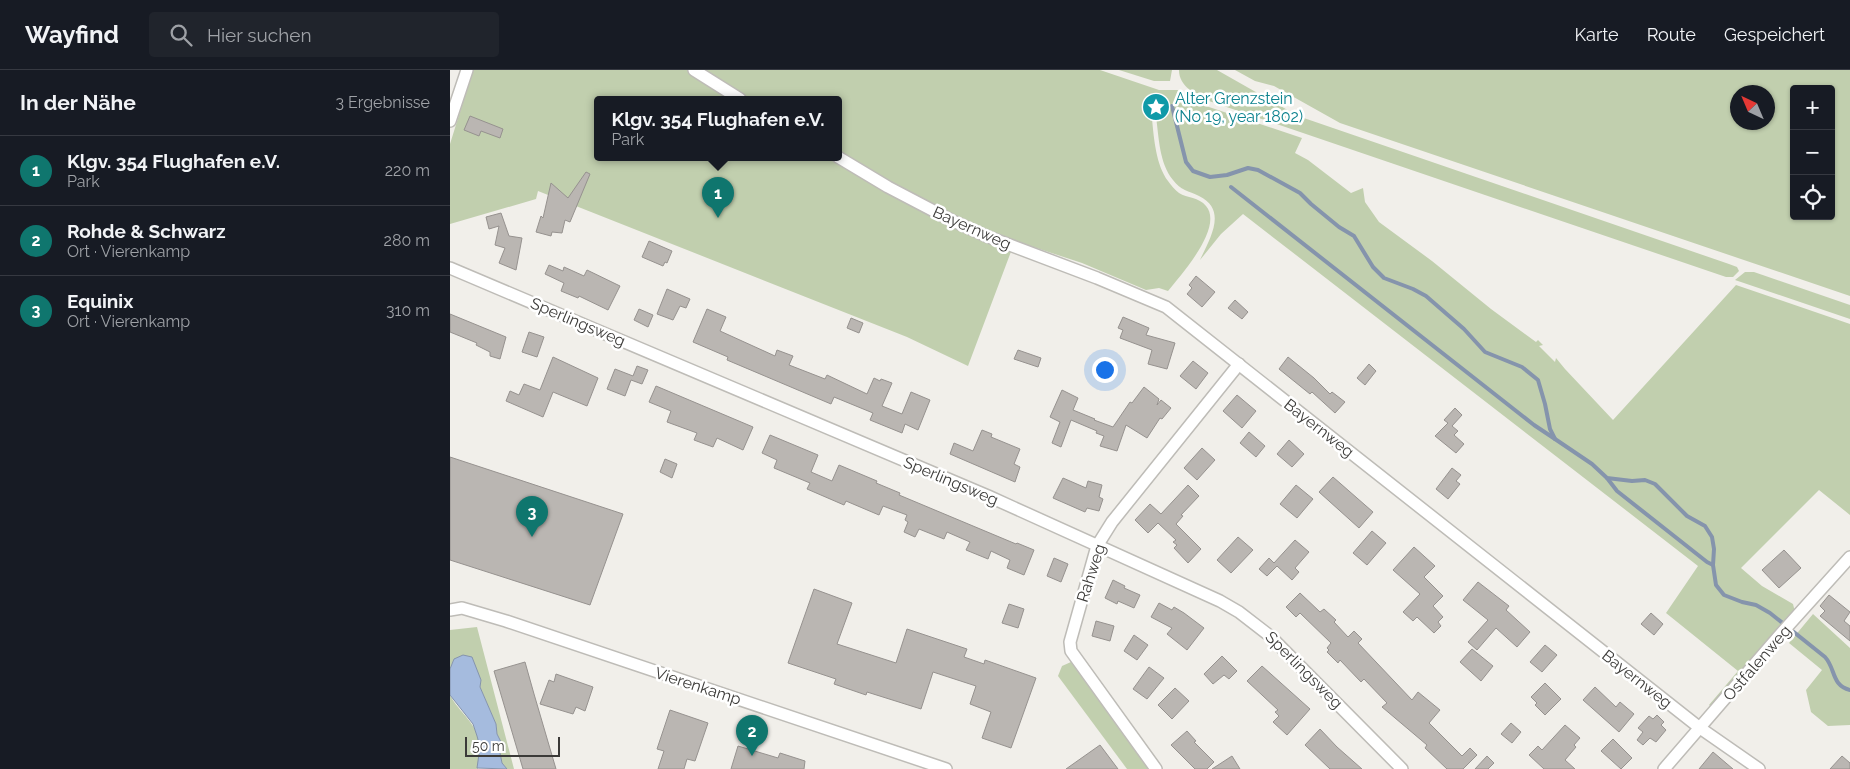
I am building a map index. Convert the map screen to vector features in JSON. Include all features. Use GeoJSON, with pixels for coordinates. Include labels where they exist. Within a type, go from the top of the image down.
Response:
{"type":"FeatureCollection","features":[{"type":"Feature","properties":{"kind":"street"},"geometry":{"type":"LineString","coordinates":[[450,121],[467,70]]}},
{"type":"Feature","properties":{"kind":"street"},"geometry":{"type":"LineString","coordinates":[[694,70],[735,96]]}},
{"type":"Feature","properties":{"kind":"street","name":"Bayernweg"},"geometry":{"type":"LineString","coordinates":[[842,159],[917,203],[986,236],[1161,304],[1700,728],[1759,769]]}},
{"type":"Feature","properties":{"kind":"street","name":"Sperlingsweg"},"geometry":{"type":"LineString","coordinates":[[450,268],[988,496],[1202,591],[1255,623],[1290,655],[1402,769]]}},
{"type":"Feature","properties":{"kind":"street","name":"Rahweg"},"geometry":{"type":"LineString","coordinates":[[1156,769],[1071,651],[1070,642],[1097,546],[1112,522],[1239,364]]}},
{"type":"Feature","properties":{"kind":"street","name":"Ostfalenweg"},"geometry":{"type":"LineString","coordinates":[[1664,769],[1850,557]]}},
{"type":"Feature","properties":{"kind":"street","name":"Vierenkamp"},"geometry":{"type":"LineString","coordinates":[[450,610],[462,608],[506,621],[946,769]]}},
{"type":"Feature","properties":{"kind":"green space"},"geometry":{"type":"Polygon","coordinates":[[[473,70],[1100,70],[1159,90],[1178,90],[1194,102],[1302,138],[1295,153],[1308,160],[1351,193],[1363,188],[1365,202],[1379,222],[1432,261],[1491,309],[1536,342],[1538,340],[1543,345],[1539,346],[1555,362],[1556,358],[1613,420],[1736,285],[1850,324],[1850,515],[1819,490],[1741,568],[1762,586],[1793,604],[1795,612],[1713,708],[1709,705],[1738,671],[1666,613],[1698,566],[1243,214],[1221,234],[1200,260],[1212,234],[1215,217],[1213,209],[1208,202],[1179,186],[1168,173],[1160,150],[1156,117],[1152,119],[1155,143],[1158,160],[1164,175],[1179,193],[1203,203],[1210,215],[1205,238],[1182,274],[1168,291],[1159,288],[1146,290],[1082,263],[1015,241],[968,366],[907,337],[538,191],[536,199],[450,224],[450,144],[473,70]]]}},
{"type":"Feature","properties":{"kind":"green space"},"geometry":{"type":"Polygon","coordinates":[[[1119,70],[1172,70],[1170,81],[1154,81],[1119,70]]]}},
{"type":"Feature","properties":{"kind":"green space"},"geometry":{"type":"Polygon","coordinates":[[[1179,70],[1217,70],[1298,116],[1729,264],[1737,267],[1739,271],[1733,277],[1726,277],[1209,101],[1194,93],[1185,85],[1179,70]]]}},
{"type":"Feature","properties":{"kind":"green space"},"geometry":{"type":"Polygon","coordinates":[[[1235,70],[1850,70],[1850,296],[1340,123],[1274,86],[1255,81],[1235,70]]]}},
{"type":"Feature","properties":{"kind":"green space"},"geometry":{"type":"Polygon","coordinates":[[[1745,272],[1754,272],[1850,305],[1850,319],[1735,280],[1745,272]]]}},
{"type":"Feature","properties":{"kind":"green space"},"geometry":{"type":"Polygon","coordinates":[[[1813,614],[1850,648],[1850,725],[1828,726],[1811,712],[1806,690],[1822,670],[1789,643],[1813,614]]]}},
{"type":"Feature","properties":{"kind":"green space"},"geometry":{"type":"Polygon","coordinates":[[[477,627],[514,769],[507,769],[502,763],[500,753],[501,742],[497,734],[496,724],[480,687],[481,679],[454,659],[450,669],[450,630],[477,627]]]}},
{"type":"Feature","properties":{"kind":"green space"},"geometry":{"type":"Polygon","coordinates":[[[1071,662],[1148,769],[1127,769],[1058,676],[1062,666],[1071,662]]]}},
{"type":"Feature","properties":{"kind":"green space"},"geometry":{"type":"Polygon","coordinates":[[[450,695],[479,738],[478,769],[450,769],[450,695]]]}},
{"type":"Feature","properties":{"kind":"water"},"geometry":{"type":"Polygon","coordinates":[[[463,655],[472,657],[481,680],[480,687],[496,724],[497,734],[501,742],[500,753],[502,763],[507,769],[477,768],[480,747],[473,724],[450,695],[450,669],[454,659],[463,655]]]}},
{"type":"Feature","properties":{"kind":"building"},"geometry":{"type":"Polygon","coordinates":[[[470,116],[503,129],[500,138],[481,131],[479,136],[464,130],[470,116]]]}},
{"type":"Feature","properties":{"kind":"building"},"geometry":{"type":"Polygon","coordinates":[[[586,172],[590,174],[570,222],[565,220],[562,233],[552,232],[551,236],[536,232],[541,216],[543,218],[551,183],[568,198],[586,172]]]}},
{"type":"Feature","properties":{"kind":"building"},"geometry":{"type":"Polygon","coordinates":[[[501,213],[509,236],[522,238],[516,270],[499,263],[505,248],[495,245],[499,226],[489,229],[486,217],[501,213]]]}},
{"type":"Feature","properties":{"kind":"building"},"geometry":{"type":"Polygon","coordinates":[[[649,241],[672,251],[667,263],[665,262],[663,266],[642,257],[649,241]]]}},
{"type":"Feature","properties":{"kind":"building"},"geometry":{"type":"Polygon","coordinates":[[[549,265],[563,271],[564,267],[584,276],[587,270],[620,286],[608,310],[579,296],[578,298],[561,291],[564,283],[545,274],[549,265]]]}},
{"type":"Feature","properties":{"kind":"building"},"geometry":{"type":"Polygon","coordinates":[[[1196,276],[1215,292],[1202,307],[1187,294],[1192,288],[1189,285],[1196,276]]]}},
{"type":"Feature","properties":{"kind":"building"},"geometry":{"type":"Polygon","coordinates":[[[667,289],[690,299],[686,308],[680,306],[673,320],[657,314],[667,289]]]}},
{"type":"Feature","properties":{"kind":"building"},"geometry":{"type":"Polygon","coordinates":[[[1235,300],[1248,312],[1242,319],[1228,308],[1235,300]]]}},
{"type":"Feature","properties":{"kind":"building"},"geometry":{"type":"Polygon","coordinates":[[[639,309],[653,315],[648,327],[634,320],[639,309]]]}},
{"type":"Feature","properties":{"kind":"building"},"geometry":{"type":"Polygon","coordinates":[[[707,309],[726,317],[720,331],[775,356],[777,350],[793,356],[789,365],[825,379],[827,375],[867,394],[874,378],[892,383],[882,406],[902,414],[911,392],[930,400],[918,430],[905,424],[902,433],[870,420],[873,413],[834,397],[831,404],[727,360],[728,357],[693,342],[707,309]]]}},
{"type":"Feature","properties":{"kind":"building"},"geometry":{"type":"Polygon","coordinates":[[[450,314],[506,337],[500,359],[490,356],[490,352],[476,345],[477,343],[450,332],[450,314]]]}},
{"type":"Feature","properties":{"kind":"building"},"geometry":{"type":"Polygon","coordinates":[[[1123,317],[1149,328],[1146,335],[1175,343],[1167,369],[1148,364],[1152,350],[1120,338],[1123,330],[1118,328],[1123,317]]]}},
{"type":"Feature","properties":{"kind":"building"},"geometry":{"type":"Polygon","coordinates":[[[851,318],[863,323],[859,333],[847,328],[851,318]]]}},
{"type":"Feature","properties":{"kind":"building"},"geometry":{"type":"Polygon","coordinates":[[[529,332],[544,337],[537,357],[522,352],[529,332]]]}},
{"type":"Feature","properties":{"kind":"building"},"geometry":{"type":"Polygon","coordinates":[[[1018,350],[1041,358],[1038,367],[1014,359],[1018,350]]]}},
{"type":"Feature","properties":{"kind":"building"},"geometry":{"type":"Polygon","coordinates":[[[553,357],[598,378],[587,406],[553,392],[543,417],[506,401],[510,391],[519,395],[524,384],[540,390],[553,357]]]}},
{"type":"Feature","properties":{"kind":"building"},"geometry":{"type":"Polygon","coordinates":[[[1288,357],[1330,394],[1332,392],[1345,402],[1335,413],[1312,392],[1310,394],[1279,369],[1288,357]]]}},
{"type":"Feature","properties":{"kind":"building"},"geometry":{"type":"Polygon","coordinates":[[[1193,361],[1208,373],[1196,389],[1180,376],[1193,361]]]}},
{"type":"Feature","properties":{"kind":"building"},"geometry":{"type":"Polygon","coordinates":[[[1369,364],[1376,371],[1365,385],[1357,378],[1369,364]]]}},
{"type":"Feature","properties":{"kind":"building"},"geometry":{"type":"Polygon","coordinates":[[[637,366],[648,370],[642,384],[631,380],[625,396],[607,389],[615,369],[633,376],[637,366]]]}},
{"type":"Feature","properties":{"kind":"building"},"geometry":{"type":"Polygon","coordinates":[[[656,386],[753,427],[743,450],[717,438],[713,447],[694,440],[697,433],[667,422],[671,411],[649,402],[656,386]]]}},
{"type":"Feature","properties":{"kind":"building"},"geometry":{"type":"Polygon","coordinates":[[[1144,387],[1159,399],[1157,405],[1161,400],[1171,408],[1162,419],[1160,418],[1147,438],[1126,425],[1117,451],[1100,446],[1104,436],[1096,433],[1097,431],[1071,420],[1061,447],[1052,443],[1060,422],[1050,417],[1062,390],[1078,398],[1073,410],[1113,427],[1130,402],[1132,403],[1144,387]]]}},
{"type":"Feature","properties":{"kind":"building"},"geometry":{"type":"Polygon","coordinates":[[[1237,395],[1256,411],[1242,428],[1223,411],[1237,395]]]}},
{"type":"Feature","properties":{"kind":"building"},"geometry":{"type":"Polygon","coordinates":[[[1455,408],[1462,415],[1452,426],[1458,431],[1454,435],[1464,444],[1456,453],[1435,436],[1448,423],[1444,420],[1455,408]]]}},
{"type":"Feature","properties":{"kind":"building"},"geometry":{"type":"Polygon","coordinates":[[[982,430],[992,434],[991,437],[1020,449],[1014,464],[1020,467],[1015,482],[950,454],[954,443],[973,451],[982,430]]]}},
{"type":"Feature","properties":{"kind":"building"},"geometry":{"type":"Polygon","coordinates":[[[1249,432],[1265,446],[1256,457],[1240,443],[1249,432]]]}},
{"type":"Feature","properties":{"kind":"building"},"geometry":{"type":"Polygon","coordinates":[[[770,435],[818,455],[811,472],[832,481],[839,465],[877,481],[876,483],[900,493],[899,495],[1034,550],[1024,575],[1007,568],[1010,560],[991,551],[988,559],[966,550],[970,542],[947,532],[944,539],[919,529],[915,537],[904,532],[908,522],[905,520],[907,515],[883,506],[879,515],[846,501],[844,505],[807,489],[810,483],[774,468],[777,460],[762,453],[770,435]]]}},
{"type":"Feature","properties":{"kind":"building"},"geometry":{"type":"Polygon","coordinates":[[[1289,440],[1304,454],[1292,467],[1277,454],[1289,440]]]}},
{"type":"Feature","properties":{"kind":"building"},"geometry":{"type":"Polygon","coordinates":[[[1202,448],[1215,460],[1197,480],[1184,468],[1202,448]]]}},
{"type":"Feature","properties":{"kind":"building"},"geometry":{"type":"Polygon","coordinates":[[[450,457],[623,514],[590,605],[450,560],[450,457]]]}},
{"type":"Feature","properties":{"kind":"building"},"geometry":{"type":"Polygon","coordinates":[[[665,459],[677,464],[672,478],[660,472],[665,459]]]}},
{"type":"Feature","properties":{"kind":"building"},"geometry":{"type":"Polygon","coordinates":[[[1452,468],[1461,475],[1456,481],[1460,484],[1448,499],[1436,489],[1452,468]]]}},
{"type":"Feature","properties":{"kind":"building"},"geometry":{"type":"Polygon","coordinates":[[[1333,477],[1373,512],[1359,528],[1319,492],[1333,477]]]}},
{"type":"Feature","properties":{"kind":"building"},"geometry":{"type":"Polygon","coordinates":[[[1063,478],[1086,488],[1088,481],[1102,485],[1099,497],[1103,499],[1099,511],[1087,508],[1085,512],[1053,498],[1063,478]]]}},
{"type":"Feature","properties":{"kind":"building"},"geometry":{"type":"Polygon","coordinates":[[[1188,485],[1199,496],[1181,515],[1183,516],[1176,524],[1201,549],[1188,563],[1174,548],[1177,545],[1173,542],[1176,540],[1158,523],[1148,533],[1135,520],[1150,504],[1161,514],[1188,485]]]}},
{"type":"Feature","properties":{"kind":"building"},"geometry":{"type":"Polygon","coordinates":[[[1296,485],[1313,499],[1297,518],[1280,504],[1296,485]]]}},
{"type":"Feature","properties":{"kind":"building"},"geometry":{"type":"Polygon","coordinates":[[[1372,531],[1386,543],[1367,565],[1353,553],[1372,531]]]}},
{"type":"Feature","properties":{"kind":"building"},"geometry":{"type":"Polygon","coordinates":[[[1238,537],[1253,550],[1231,573],[1217,560],[1238,537]]]}},
{"type":"Feature","properties":{"kind":"building"},"geometry":{"type":"Polygon","coordinates":[[[1295,540],[1309,552],[1295,568],[1299,572],[1292,580],[1277,566],[1267,576],[1259,569],[1269,558],[1274,563],[1295,540]]]}},
{"type":"Feature","properties":{"kind":"building"},"geometry":{"type":"Polygon","coordinates":[[[1414,547],[1435,566],[1424,577],[1443,596],[1433,606],[1443,617],[1438,622],[1441,626],[1434,633],[1417,617],[1413,621],[1403,612],[1420,594],[1393,570],[1414,547]]]}},
{"type":"Feature","properties":{"kind":"building"},"geometry":{"type":"Polygon","coordinates":[[[1784,550],[1801,568],[1779,588],[1762,570],[1784,550]]]}},
{"type":"Feature","properties":{"kind":"building"},"geometry":{"type":"Polygon","coordinates":[[[1054,558],[1068,564],[1061,582],[1047,576],[1054,558]]]}},
{"type":"Feature","properties":{"kind":"building"},"geometry":{"type":"Polygon","coordinates":[[[1113,580],[1125,586],[1124,588],[1140,595],[1134,608],[1118,601],[1117,604],[1105,598],[1113,580]]]}},
{"type":"Feature","properties":{"kind":"building"},"geometry":{"type":"Polygon","coordinates":[[[1478,582],[1509,606],[1506,610],[1530,632],[1517,647],[1496,628],[1477,650],[1468,642],[1488,620],[1463,600],[1478,582]]]}},
{"type":"Feature","properties":{"kind":"building"},"geometry":{"type":"Polygon","coordinates":[[[814,589],[852,603],[837,644],[896,663],[907,629],[967,649],[964,657],[984,664],[985,660],[1036,678],[1011,748],[982,738],[991,712],[970,704],[976,686],[933,672],[921,709],[867,692],[866,695],[834,684],[836,679],[788,663],[814,589]]]}},
{"type":"Feature","properties":{"kind":"building"},"geometry":{"type":"Polygon","coordinates":[[[1300,593],[1320,612],[1324,609],[1336,620],[1334,622],[1348,637],[1354,631],[1362,639],[1358,643],[1412,700],[1418,692],[1440,710],[1429,723],[1462,756],[1470,748],[1477,755],[1463,769],[1447,769],[1425,748],[1427,745],[1382,707],[1387,703],[1364,679],[1361,682],[1340,660],[1338,663],[1327,652],[1329,650],[1327,648],[1331,643],[1300,613],[1296,617],[1286,607],[1300,593]]]}},
{"type":"Feature","properties":{"kind":"building"},"geometry":{"type":"Polygon","coordinates":[[[1829,595],[1850,612],[1844,621],[1850,626],[1850,641],[1820,616],[1825,611],[1820,606],[1829,595]]]}},
{"type":"Feature","properties":{"kind":"building"},"geometry":{"type":"Polygon","coordinates":[[[1159,603],[1172,610],[1174,607],[1204,628],[1187,650],[1167,634],[1172,628],[1151,617],[1159,603]]]}},
{"type":"Feature","properties":{"kind":"building"},"geometry":{"type":"Polygon","coordinates":[[[1009,604],[1024,609],[1018,628],[1002,623],[1009,604]]]}},
{"type":"Feature","properties":{"kind":"building"},"geometry":{"type":"Polygon","coordinates":[[[1651,613],[1663,624],[1654,635],[1641,624],[1651,613]]]}},
{"type":"Feature","properties":{"kind":"building"},"geometry":{"type":"Polygon","coordinates":[[[1096,621],[1114,626],[1110,641],[1092,636],[1096,621]]]}},
{"type":"Feature","properties":{"kind":"building"},"geometry":{"type":"Polygon","coordinates":[[[1134,635],[1148,645],[1137,660],[1124,651],[1134,635]]]}},
{"type":"Feature","properties":{"kind":"building"},"geometry":{"type":"Polygon","coordinates":[[[1545,645],[1557,655],[1542,672],[1530,662],[1545,645]]]}},
{"type":"Feature","properties":{"kind":"building"},"geometry":{"type":"Polygon","coordinates":[[[1472,649],[1493,666],[1481,681],[1460,662],[1472,649]]]}},
{"type":"Feature","properties":{"kind":"building"},"geometry":{"type":"Polygon","coordinates":[[[1222,656],[1237,671],[1229,679],[1224,675],[1213,684],[1204,674],[1222,656]]]}},
{"type":"Feature","properties":{"kind":"building"},"geometry":{"type":"Polygon","coordinates":[[[525,662],[556,769],[523,769],[494,671],[525,662]]]}},
{"type":"Feature","properties":{"kind":"building"},"geometry":{"type":"Polygon","coordinates":[[[1262,666],[1310,709],[1287,735],[1273,722],[1279,716],[1275,712],[1278,710],[1247,681],[1262,666]]]}},
{"type":"Feature","properties":{"kind":"building"},"geometry":{"type":"Polygon","coordinates":[[[1149,667],[1164,678],[1147,699],[1133,689],[1149,667]]]}},
{"type":"Feature","properties":{"kind":"building"},"geometry":{"type":"Polygon","coordinates":[[[556,674],[593,687],[585,711],[576,707],[573,714],[540,704],[549,680],[554,682],[556,674]]]}},
{"type":"Feature","properties":{"kind":"building"},"geometry":{"type":"Polygon","coordinates":[[[1545,683],[1561,699],[1545,715],[1535,705],[1537,703],[1531,697],[1545,683]]]}},
{"type":"Feature","properties":{"kind":"building"},"geometry":{"type":"Polygon","coordinates":[[[1595,687],[1616,707],[1620,702],[1634,714],[1619,732],[1583,700],[1595,687]]]}},
{"type":"Feature","properties":{"kind":"building"},"geometry":{"type":"Polygon","coordinates":[[[1175,688],[1189,701],[1172,719],[1158,705],[1175,688]]]}},
{"type":"Feature","properties":{"kind":"building"},"geometry":{"type":"Polygon","coordinates":[[[670,710],[708,723],[695,761],[687,759],[684,769],[658,769],[664,751],[657,749],[670,710]]]}},
{"type":"Feature","properties":{"kind":"building"},"geometry":{"type":"Polygon","coordinates":[[[1657,715],[1664,722],[1661,725],[1666,730],[1656,742],[1650,738],[1643,745],[1637,740],[1643,732],[1638,728],[1649,716],[1653,719],[1657,715]]]}},
{"type":"Feature","properties":{"kind":"building"},"geometry":{"type":"Polygon","coordinates":[[[1511,723],[1521,732],[1512,743],[1501,734],[1511,723]]]}},
{"type":"Feature","properties":{"kind":"building"},"geometry":{"type":"Polygon","coordinates":[[[1565,725],[1580,738],[1574,745],[1576,747],[1565,760],[1575,769],[1544,769],[1529,755],[1538,746],[1542,750],[1565,725]]]}},
{"type":"Feature","properties":{"kind":"building"},"geometry":{"type":"Polygon","coordinates":[[[1320,729],[1362,769],[1330,769],[1305,745],[1320,729]]]}},
{"type":"Feature","properties":{"kind":"building"},"geometry":{"type":"Polygon","coordinates":[[[1187,731],[1196,741],[1194,742],[1214,762],[1207,769],[1195,769],[1171,745],[1187,731]]]}},
{"type":"Feature","properties":{"kind":"building"},"geometry":{"type":"Polygon","coordinates":[[[1613,739],[1632,758],[1621,769],[1601,751],[1613,739]]]}},
{"type":"Feature","properties":{"kind":"building"},"geometry":{"type":"Polygon","coordinates":[[[1100,745],[1118,769],[1066,769],[1100,745]]]}},
{"type":"Feature","properties":{"kind":"building"},"geometry":{"type":"Polygon","coordinates":[[[738,746],[778,758],[780,753],[805,761],[804,769],[731,769],[738,746]]]}},
{"type":"Feature","properties":{"kind":"building"},"geometry":{"type":"Polygon","coordinates":[[[1713,752],[1733,769],[1699,769],[1713,752]]]}},
{"type":"Feature","properties":{"kind":"building"},"geometry":{"type":"Polygon","coordinates":[[[1232,756],[1240,769],[1212,769],[1232,756]]]}},
{"type":"Feature","properties":{"kind":"building"},"geometry":{"type":"Polygon","coordinates":[[[1487,756],[1494,763],[1488,769],[1475,769],[1487,756]]]}},
{"type":"Feature","properties":{"kind":"building"},"geometry":{"type":"Polygon","coordinates":[[[1842,756],[1850,763],[1850,769],[1830,769],[1842,756]]]}},
{"type":"Feature","properties":{"kind":"waterway"},"geometry":{"type":"LineString","coordinates":[[1172,106],[1186,162],[1193,171],[1210,177],[1227,175],[1248,168],[1258,170],[1300,193],[1339,227],[1354,236],[1373,267],[1384,278],[1426,296],[1464,329],[1485,352],[1522,367],[1538,380],[1550,429],[1555,439],[1592,464],[1607,478],[1632,481],[1645,480],[1655,484],[1687,516],[1705,526],[1712,537],[1716,585],[1724,595],[1756,605],[1770,613],[1825,657],[1837,681],[1844,688],[1850,690]]}},
{"type":"Feature","properties":{"kind":"waterway"},"geometry":{"type":"LineString","coordinates":[[1231,187],[1534,425],[1555,439]]}},
{"type":"Feature","properties":{"kind":"waterway"},"geometry":{"type":"LineString","coordinates":[[1607,478],[1617,491],[1713,565]]}},
{"type":"Feature","properties":{"kind":"place","name":"Alter Grenzstein (No 19, year 1802)"},"geometry":{"type":"Point","coordinates":[1156,107]}},
{"type":"Feature","properties":{"kind":"place","name":"Klgv. 354 Flughafen e.V."},"geometry":{"type":"Point","coordinates":[718,218]}},
{"type":"Feature","properties":{"kind":"place","name":"Equinix"},"geometry":{"type":"Point","coordinates":[532,537]}},
{"type":"Feature","properties":{"kind":"place","name":"Rohde & Schwarz"},"geometry":{"type":"Point","coordinates":[752,756]}}]}
